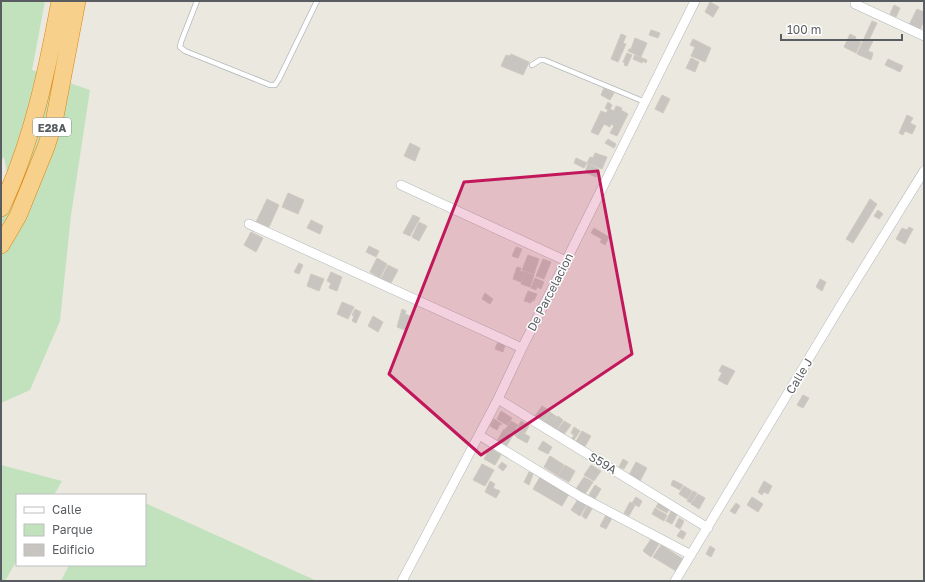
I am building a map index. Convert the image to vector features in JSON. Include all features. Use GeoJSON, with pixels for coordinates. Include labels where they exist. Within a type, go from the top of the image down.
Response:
{"type":"FeatureCollection","features":[{"type":"Feature","properties":{"kind":"highway","name":"E28A"},"geometry":{"type":"LineString","coordinates":[[1,208],[17,170],[29,134],[50,56],[60,1]]}},
{"type":"Feature","properties":{"kind":"highway","name":"E28A"},"geometry":{"type":"LineString","coordinates":[[1,245],[18,216],[46,147],[54,122],[77,1]]}},
{"type":"Feature","properties":{"kind":"street","name":"De Parcelacion"},"geometry":{"type":"LineString","coordinates":[[402,581],[498,399],[695,1]]}},
{"type":"Feature","properties":{"kind":"street"},"geometry":{"type":"LineString","coordinates":[[856,4],[924,36]]}},
{"type":"Feature","properties":{"kind":"street","name":"Calle J"},"geometry":{"type":"LineString","coordinates":[[675,581],[924,171]]}},
{"type":"Feature","properties":{"kind":"street"},"geometry":{"type":"LineString","coordinates":[[401,186],[566,261]]}},
{"type":"Feature","properties":{"kind":"street"},"geometry":{"type":"LineString","coordinates":[[249,224],[522,348]]}},
{"type":"Feature","properties":{"kind":"street","name":"S59A"},"geometry":{"type":"LineString","coordinates":[[498,399],[708,528]]}},
{"type":"Feature","properties":{"kind":"street"},"geometry":{"type":"LineString","coordinates":[[479,436],[581,497],[691,555]]}},
{"type":"Feature","properties":{"kind":"lane"},"geometry":{"type":"LineString","coordinates":[[198,1],[180,47],[185,51],[270,85],[275,84],[279,79],[317,1]]}},
{"type":"Feature","properties":{"kind":"lane"},"geometry":{"type":"LineString","coordinates":[[532,65],[540,60],[544,60],[645,102]]}},
{"type":"Feature","properties":{"kind":"highlighted area"},"geometry":{"type":"Polygon","coordinates":[[[598,171],[632,354],[481,455],[389,374],[464,182],[598,171]]]}},
{"type":"Feature","properties":{"kind":"green space"},"geometry":{"type":"Polygon","coordinates":[[[1,1],[45,1],[32,70],[90,90],[71,215],[60,321],[30,390],[1,403],[1,205],[9,183],[4,157],[1,161],[1,1]]]}},
{"type":"Feature","properties":{"kind":"green space"},"geometry":{"type":"Polygon","coordinates":[[[1,465],[62,481],[55,494],[16,494],[16,562],[5,581],[1,581],[1,465]]]}},
{"type":"Feature","properties":{"kind":"green space"},"geometry":{"type":"Polygon","coordinates":[[[146,503],[317,581],[61,581],[68,566],[146,566],[146,503]]]}},
{"type":"Feature","properties":{"kind":"building"},"geometry":{"type":"Polygon","coordinates":[[[710,2],[719,7],[713,17],[705,12],[710,2]]]}},
{"type":"Feature","properties":{"kind":"building"},"geometry":{"type":"Polygon","coordinates":[[[894,5],[900,8],[896,17],[890,14],[894,5]]]}},
{"type":"Feature","properties":{"kind":"building"},"geometry":{"type":"Polygon","coordinates":[[[917,9],[924,12],[924,20],[920,30],[909,25],[917,9]]]}},
{"type":"Feature","properties":{"kind":"building"},"geometry":{"type":"Polygon","coordinates":[[[872,21],[877,23],[869,40],[873,41],[868,51],[873,53],[871,60],[857,54],[872,21]]]}},
{"type":"Feature","properties":{"kind":"building"},"geometry":{"type":"Polygon","coordinates":[[[651,30],[660,33],[658,38],[649,35],[651,30]]]}},
{"type":"Feature","properties":{"kind":"building"},"geometry":{"type":"Polygon","coordinates":[[[621,34],[626,36],[623,43],[626,44],[618,62],[611,59],[621,34]]]}},
{"type":"Feature","properties":{"kind":"building"},"geometry":{"type":"Polygon","coordinates":[[[850,34],[861,42],[856,53],[844,47],[850,34]]]}},
{"type":"Feature","properties":{"kind":"building"},"geometry":{"type":"Polygon","coordinates":[[[635,38],[647,43],[641,57],[628,51],[631,49],[635,38]]]}},
{"type":"Feature","properties":{"kind":"building"},"geometry":{"type":"Polygon","coordinates":[[[693,39],[711,48],[705,62],[691,56],[695,47],[690,45],[693,39]]]}},
{"type":"Feature","properties":{"kind":"building"},"geometry":{"type":"Polygon","coordinates":[[[627,53],[632,55],[627,66],[624,65],[625,63],[623,62],[627,53]]]}},
{"type":"Feature","properties":{"kind":"building"},"geometry":{"type":"Polygon","coordinates":[[[511,54],[529,62],[523,75],[501,66],[506,55],[510,56],[511,54]]]}},
{"type":"Feature","properties":{"kind":"building"},"geometry":{"type":"Polygon","coordinates":[[[635,55],[647,60],[646,63],[633,59],[635,55]]]}},
{"type":"Feature","properties":{"kind":"building"},"geometry":{"type":"Polygon","coordinates":[[[691,58],[699,62],[695,72],[686,68],[691,58]]]}},
{"type":"Feature","properties":{"kind":"building"},"geometry":{"type":"Polygon","coordinates":[[[888,59],[903,66],[900,72],[885,65],[888,59]]]}},
{"type":"Feature","properties":{"kind":"building"},"geometry":{"type":"Polygon","coordinates":[[[604,88],[614,93],[610,100],[601,95],[604,88]]]}},
{"type":"Feature","properties":{"kind":"building"},"geometry":{"type":"Polygon","coordinates":[[[662,95],[670,99],[663,113],[655,109],[662,95]]]}},
{"type":"Feature","properties":{"kind":"building"},"geometry":{"type":"Polygon","coordinates":[[[608,102],[612,105],[610,109],[614,111],[616,106],[622,108],[621,110],[628,114],[617,136],[610,133],[614,126],[611,124],[610,127],[604,124],[598,135],[591,132],[601,111],[606,113],[608,110],[605,108],[608,102]]]}},
{"type":"Feature","properties":{"kind":"building"},"geometry":{"type":"Polygon","coordinates":[[[907,115],[913,118],[910,123],[916,126],[912,134],[905,131],[903,135],[899,133],[907,115]]]}},
{"type":"Feature","properties":{"kind":"building"},"geometry":{"type":"Polygon","coordinates":[[[608,139],[616,144],[614,148],[605,143],[608,139]]]}},
{"type":"Feature","properties":{"kind":"building"},"geometry":{"type":"Polygon","coordinates":[[[410,143],[420,148],[415,161],[404,156],[410,143]]]}},
{"type":"Feature","properties":{"kind":"building"},"geometry":{"type":"Polygon","coordinates":[[[595,153],[607,157],[602,169],[587,163],[590,157],[593,158],[595,153]]]}},
{"type":"Feature","properties":{"kind":"building"},"geometry":{"type":"Polygon","coordinates":[[[576,158],[587,163],[584,168],[574,163],[576,158]]]}},
{"type":"Feature","properties":{"kind":"building"},"geometry":{"type":"Polygon","coordinates":[[[588,164],[599,169],[596,177],[585,172],[588,164]]]}},
{"type":"Feature","properties":{"kind":"building"},"geometry":{"type":"Polygon","coordinates":[[[288,193],[304,200],[298,214],[282,207],[288,193]]]}},
{"type":"Feature","properties":{"kind":"building"},"geometry":{"type":"Polygon","coordinates":[[[267,199],[279,205],[269,227],[256,222],[267,199]]]}},
{"type":"Feature","properties":{"kind":"building"},"geometry":{"type":"Polygon","coordinates":[[[870,199],[877,204],[853,243],[846,239],[870,199]]]}},
{"type":"Feature","properties":{"kind":"building"},"geometry":{"type":"Polygon","coordinates":[[[878,210],[883,214],[879,219],[874,216],[878,210]]]}},
{"type":"Feature","properties":{"kind":"building"},"geometry":{"type":"Polygon","coordinates":[[[413,215],[420,218],[410,236],[403,233],[413,215]]]}},
{"type":"Feature","properties":{"kind":"building"},"geometry":{"type":"Polygon","coordinates":[[[311,220],[323,226],[320,234],[307,228],[311,220]]]}},
{"type":"Feature","properties":{"kind":"building"},"geometry":{"type":"Polygon","coordinates":[[[419,222],[427,226],[419,241],[412,237],[419,222]]]}},
{"type":"Feature","properties":{"kind":"building"},"geometry":{"type":"Polygon","coordinates":[[[909,227],[913,229],[905,244],[896,239],[902,228],[907,230],[909,227]]]}},
{"type":"Feature","properties":{"kind":"building"},"geometry":{"type":"Polygon","coordinates":[[[594,228],[609,237],[605,245],[600,242],[602,239],[591,233],[594,228]]]}},
{"type":"Feature","properties":{"kind":"building"},"geometry":{"type":"Polygon","coordinates":[[[251,232],[263,238],[256,252],[244,245],[251,232]]]}},
{"type":"Feature","properties":{"kind":"building"},"geometry":{"type":"Polygon","coordinates":[[[369,246],[379,251],[376,257],[366,252],[369,246]]]}},
{"type":"Feature","properties":{"kind":"building"},"geometry":{"type":"Polygon","coordinates":[[[516,247],[522,249],[518,258],[512,256],[516,247]]]}},
{"type":"Feature","properties":{"kind":"building"},"geometry":{"type":"Polygon","coordinates":[[[528,255],[539,259],[534,274],[522,270],[528,255]]]}},
{"type":"Feature","properties":{"kind":"building"},"geometry":{"type":"Polygon","coordinates":[[[377,258],[387,264],[380,278],[370,272],[377,258]]]}},
{"type":"Feature","properties":{"kind":"building"},"geometry":{"type":"Polygon","coordinates":[[[543,259],[551,262],[544,279],[536,276],[543,259]]]}},
{"type":"Feature","properties":{"kind":"building"},"geometry":{"type":"Polygon","coordinates":[[[299,263],[303,265],[299,274],[294,272],[299,263]]]}},
{"type":"Feature","properties":{"kind":"building"},"geometry":{"type":"Polygon","coordinates":[[[388,265],[398,270],[391,283],[381,279],[388,265]]]}},
{"type":"Feature","properties":{"kind":"building"},"geometry":{"type":"Polygon","coordinates":[[[517,267],[521,268],[520,271],[525,272],[521,282],[513,279],[517,267]]]}},
{"type":"Feature","properties":{"kind":"building"},"geometry":{"type":"Polygon","coordinates":[[[331,272],[342,277],[337,291],[329,288],[331,283],[327,281],[331,272]]]}},
{"type":"Feature","properties":{"kind":"building"},"geometry":{"type":"Polygon","coordinates":[[[525,272],[534,275],[530,287],[521,284],[525,272]]]}},
{"type":"Feature","properties":{"kind":"building"},"geometry":{"type":"Polygon","coordinates":[[[311,274],[324,279],[319,291],[307,286],[311,274]]]}},
{"type":"Feature","properties":{"kind":"building"},"geometry":{"type":"Polygon","coordinates":[[[535,278],[544,282],[541,289],[537,287],[536,290],[531,288],[535,278]]]}},
{"type":"Feature","properties":{"kind":"building"},"geometry":{"type":"Polygon","coordinates":[[[820,279],[826,282],[822,291],[816,287],[820,279]]]}},
{"type":"Feature","properties":{"kind":"building"},"geometry":{"type":"Polygon","coordinates":[[[528,291],[537,294],[534,301],[532,300],[531,303],[524,301],[528,291]]]}},
{"type":"Feature","properties":{"kind":"building"},"geometry":{"type":"Polygon","coordinates":[[[485,293],[493,299],[490,304],[482,299],[485,293]]]}},
{"type":"Feature","properties":{"kind":"building"},"geometry":{"type":"Polygon","coordinates":[[[342,302],[354,307],[348,319],[337,314],[342,302]]]}},
{"type":"Feature","properties":{"kind":"building"},"geometry":{"type":"Polygon","coordinates":[[[355,309],[361,312],[356,323],[352,321],[354,316],[352,315],[355,309]]]}},
{"type":"Feature","properties":{"kind":"building"},"geometry":{"type":"Polygon","coordinates":[[[402,309],[406,311],[405,314],[410,316],[405,330],[397,327],[402,309]]]}},
{"type":"Feature","properties":{"kind":"building"},"geometry":{"type":"Polygon","coordinates":[[[373,316],[383,322],[378,332],[368,326],[373,316]]]}},
{"type":"Feature","properties":{"kind":"building"},"geometry":{"type":"Polygon","coordinates":[[[498,342],[505,345],[503,352],[495,349],[498,342]]]}},
{"type":"Feature","properties":{"kind":"building"},"geometry":{"type":"Polygon","coordinates":[[[722,365],[735,371],[727,385],[718,380],[722,373],[719,371],[722,365]]]}},
{"type":"Feature","properties":{"kind":"building"},"geometry":{"type":"Polygon","coordinates":[[[803,395],[809,398],[803,408],[797,405],[803,395]]]}},
{"type":"Feature","properties":{"kind":"building"},"geometry":{"type":"Polygon","coordinates":[[[542,406],[550,411],[543,421],[535,416],[542,406]]]}},
{"type":"Feature","properties":{"kind":"building"},"geometry":{"type":"Polygon","coordinates":[[[501,411],[512,418],[507,425],[497,419],[501,411]]]}},
{"type":"Feature","properties":{"kind":"building"},"geometry":{"type":"Polygon","coordinates":[[[550,412],[557,417],[550,427],[543,422],[550,412]]]}},
{"type":"Feature","properties":{"kind":"building"},"geometry":{"type":"Polygon","coordinates":[[[558,416],[563,420],[555,432],[549,428],[558,416]]]}},
{"type":"Feature","properties":{"kind":"building"},"geometry":{"type":"Polygon","coordinates":[[[494,419],[502,424],[500,424],[497,430],[490,426],[494,419]]]}},
{"type":"Feature","properties":{"kind":"building"},"geometry":{"type":"Polygon","coordinates":[[[511,421],[518,425],[515,429],[519,431],[516,436],[505,430],[511,421]]]}},
{"type":"Feature","properties":{"kind":"building"},"geometry":{"type":"Polygon","coordinates":[[[521,421],[529,426],[525,433],[517,429],[521,421]]]}},
{"type":"Feature","properties":{"kind":"building"},"geometry":{"type":"Polygon","coordinates":[[[564,421],[571,425],[562,437],[556,432],[564,421]]]}},
{"type":"Feature","properties":{"kind":"building"},"geometry":{"type":"Polygon","coordinates":[[[574,427],[580,431],[574,440],[572,438],[574,435],[571,433],[574,427]]]}},
{"type":"Feature","properties":{"kind":"building"},"geometry":{"type":"Polygon","coordinates":[[[504,429],[513,435],[506,447],[497,441],[504,429]]]}},
{"type":"Feature","properties":{"kind":"building"},"geometry":{"type":"Polygon","coordinates":[[[520,431],[530,437],[527,443],[516,437],[520,431]]]}},
{"type":"Feature","properties":{"kind":"building"},"geometry":{"type":"Polygon","coordinates":[[[582,431],[591,436],[584,448],[575,443],[582,431]]]}},
{"type":"Feature","properties":{"kind":"building"},"geometry":{"type":"Polygon","coordinates":[[[543,441],[552,447],[548,454],[538,449],[543,441]]]}},
{"type":"Feature","properties":{"kind":"building"},"geometry":{"type":"Polygon","coordinates":[[[490,448],[501,455],[495,465],[484,459],[490,448]]]}},
{"type":"Feature","properties":{"kind":"building"},"geometry":{"type":"Polygon","coordinates":[[[550,456],[564,465],[558,476],[544,467],[550,456]]]}},
{"type":"Feature","properties":{"kind":"building"},"geometry":{"type":"Polygon","coordinates":[[[623,459],[628,462],[624,469],[619,467],[623,459]]]}},
{"type":"Feature","properties":{"kind":"building"},"geometry":{"type":"Polygon","coordinates":[[[502,462],[507,466],[503,471],[498,467],[502,462]]]}},
{"type":"Feature","properties":{"kind":"building"},"geometry":{"type":"Polygon","coordinates":[[[636,462],[647,468],[640,481],[629,475],[636,462]]]}},
{"type":"Feature","properties":{"kind":"building"},"geometry":{"type":"Polygon","coordinates":[[[482,464],[494,470],[485,486],[473,480],[482,464]]]}},
{"type":"Feature","properties":{"kind":"building"},"geometry":{"type":"Polygon","coordinates":[[[565,465],[575,471],[569,482],[558,476],[565,465]]]}},
{"type":"Feature","properties":{"kind":"building"},"geometry":{"type":"Polygon","coordinates":[[[591,465],[601,471],[594,481],[584,475],[591,465]]]}},
{"type":"Feature","properties":{"kind":"building"},"geometry":{"type":"Polygon","coordinates":[[[529,472],[533,474],[529,485],[524,482],[529,472]]]}},
{"type":"Feature","properties":{"kind":"building"},"geometry":{"type":"Polygon","coordinates":[[[540,477],[569,494],[562,506],[533,489],[540,477]]]}},
{"type":"Feature","properties":{"kind":"building"},"geometry":{"type":"Polygon","coordinates":[[[584,477],[593,482],[585,494],[576,489],[584,477]]]}},
{"type":"Feature","properties":{"kind":"building"},"geometry":{"type":"Polygon","coordinates":[[[673,480],[683,485],[680,490],[671,485],[673,480]]]}},
{"type":"Feature","properties":{"kind":"building"},"geometry":{"type":"Polygon","coordinates":[[[490,481],[495,484],[493,488],[500,491],[496,498],[485,492],[490,481]]]}},
{"type":"Feature","properties":{"kind":"building"},"geometry":{"type":"Polygon","coordinates":[[[764,481],[772,486],[768,494],[764,492],[762,495],[758,492],[764,481]]]}},
{"type":"Feature","properties":{"kind":"building"},"geometry":{"type":"Polygon","coordinates":[[[595,485],[601,489],[595,499],[589,495],[595,485]]]}},
{"type":"Feature","properties":{"kind":"building"},"geometry":{"type":"Polygon","coordinates":[[[684,486],[692,491],[687,499],[679,494],[684,486]]]}},
{"type":"Feature","properties":{"kind":"building"},"geometry":{"type":"Polygon","coordinates":[[[693,491],[697,493],[691,503],[687,501],[693,491]]]}},
{"type":"Feature","properties":{"kind":"building"},"geometry":{"type":"Polygon","coordinates":[[[698,494],[705,498],[699,509],[691,504],[698,494]]]}},
{"type":"Feature","properties":{"kind":"building"},"geometry":{"type":"Polygon","coordinates":[[[636,497],[642,501],[639,507],[632,503],[636,497]]]}},
{"type":"Feature","properties":{"kind":"building"},"geometry":{"type":"Polygon","coordinates":[[[752,497],[763,504],[758,512],[747,505],[752,497]]]}},
{"type":"Feature","properties":{"kind":"building"},"geometry":{"type":"Polygon","coordinates":[[[578,499],[587,504],[580,516],[571,510],[578,499]]]}},
{"type":"Feature","properties":{"kind":"building"},"geometry":{"type":"Polygon","coordinates":[[[630,502],[635,505],[629,516],[624,513],[630,502]]]}},
{"type":"Feature","properties":{"kind":"building"},"geometry":{"type":"Polygon","coordinates":[[[659,502],[670,508],[667,513],[656,507],[659,502]]]}},
{"type":"Feature","properties":{"kind":"building"},"geometry":{"type":"Polygon","coordinates":[[[736,503],[740,506],[735,514],[730,511],[736,503]]]}},
{"type":"Feature","properties":{"kind":"building"},"geometry":{"type":"Polygon","coordinates":[[[587,506],[592,509],[586,519],[582,516],[587,506]]]}},
{"type":"Feature","properties":{"kind":"building"},"geometry":{"type":"Polygon","coordinates":[[[655,508],[667,515],[664,521],[652,514],[655,508]]]}},
{"type":"Feature","properties":{"kind":"building"},"geometry":{"type":"Polygon","coordinates":[[[672,509],[678,513],[672,524],[666,521],[672,509]]]}},
{"type":"Feature","properties":{"kind":"building"},"geometry":{"type":"Polygon","coordinates":[[[606,515],[612,518],[606,529],[600,526],[606,515]]]}},
{"type":"Feature","properties":{"kind":"building"},"geometry":{"type":"Polygon","coordinates":[[[679,518],[684,521],[680,529],[675,526],[679,518]]]}},
{"type":"Feature","properties":{"kind":"building"},"geometry":{"type":"Polygon","coordinates":[[[681,530],[686,533],[683,539],[677,536],[681,530]]]}},
{"type":"Feature","properties":{"kind":"building"},"geometry":{"type":"Polygon","coordinates":[[[651,539],[659,544],[651,557],[643,551],[651,539]]]}},
{"type":"Feature","properties":{"kind":"building"},"geometry":{"type":"Polygon","coordinates":[[[661,545],[683,559],[676,571],[653,557],[661,545]]]}},
{"type":"Feature","properties":{"kind":"building"},"geometry":{"type":"Polygon","coordinates":[[[710,546],[715,549],[711,557],[706,554],[710,546]]]}}]}
